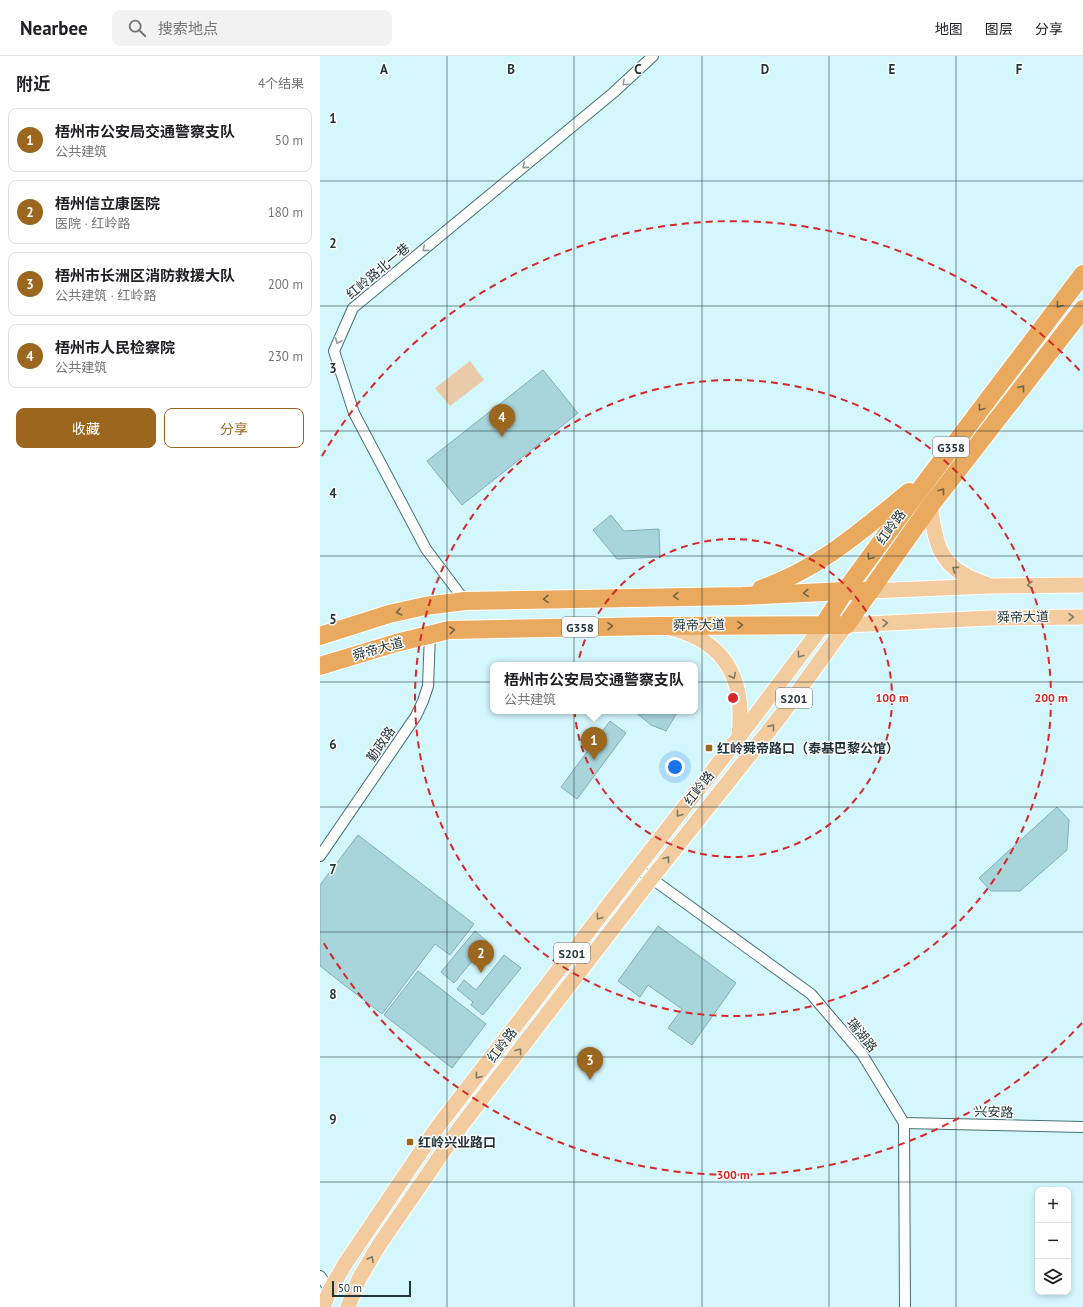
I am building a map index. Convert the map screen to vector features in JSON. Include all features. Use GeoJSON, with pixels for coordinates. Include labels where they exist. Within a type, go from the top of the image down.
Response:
{"type":"FeatureCollection","features":[{"type":"Feature","properties":{"kind":"highway","name":"红岭路"},"geometry":{"type":"LineString","coordinates":[[824,624],[845,591],[930,476],[1083,274]]}},
{"type":"Feature","properties":{"kind":"highway","name":"红岭路"},"geometry":{"type":"LineString","coordinates":[[846,625],[930,506],[1083,309]]}},
{"type":"Feature","properties":{"kind":"highway"},"geometry":{"type":"LineString","coordinates":[[742,596],[783,581],[814,565],[837,550],[930,476]]}},
{"type":"Feature","properties":{"kind":"highway","name":"G358"},"geometry":{"type":"LineString","coordinates":[[320,636],[389,614],[425,606],[465,601],[742,596],[870,591]]}},
{"type":"Feature","properties":{"kind":"highway","name":"舜帝大道"},"geometry":{"type":"LineString","coordinates":[[320,666],[430,634],[449,630],[657,626],[846,625]]}},
{"type":"Feature","properties":{"kind":"main road"},"geometry":{"type":"LineString","coordinates":[[930,506],[939,550],[946,560],[950,565],[965,575],[990,586]]}},
{"type":"Feature","properties":{"kind":"main road"},"geometry":{"type":"LineString","coordinates":[[870,591],[990,586],[1083,585]]}},
{"type":"Feature","properties":{"kind":"main road","name":"舜帝大道"},"geometry":{"type":"LineString","coordinates":[[846,625],[991,618],[1083,617]]}},
{"type":"Feature","properties":{"kind":"main road","name":"红岭路"},"geometry":{"type":"LineString","coordinates":[[323,1307],[330,1290],[345,1264],[439,1125],[739,737],[824,624]]}},
{"type":"Feature","properties":{"kind":"main road","name":"红岭路"},"geometry":{"type":"LineString","coordinates":[[348,1307],[359,1279],[379,1245],[457,1132],[651,879],[779,718],[846,625]]}},
{"type":"Feature","properties":{"kind":"main road"},"geometry":{"type":"LineString","coordinates":[[657,626],[680,631],[697,638],[714,648],[722,657],[735,678],[740,700],[741,718],[739,737]]}},
{"type":"Feature","properties":{"kind":"street","name":"红岭路北一巷"},"geometry":{"type":"LineString","coordinates":[[465,601],[426,549],[354,413],[334,350],[353,308],[613,93],[653,56]]}},
{"type":"Feature","properties":{"kind":"street","name":"勤政路"},"geometry":{"type":"LineString","coordinates":[[320,856],[416,716],[428,686],[430,634]]}},
{"type":"Feature","properties":{"kind":"street","name":"瑞湖路"},"geometry":{"type":"LineString","coordinates":[[637,868],[811,994],[862,1054],[904,1123]]}},
{"type":"Feature","properties":{"kind":"street"},"geometry":{"type":"LineString","coordinates":[[904,1123],[905,1307]]}},
{"type":"Feature","properties":{"kind":"street","name":"兴安路"},"geometry":{"type":"LineString","coordinates":[[904,1123],[1083,1127]]}},
{"type":"Feature","properties":{"kind":"street"},"geometry":{"type":"LineString","coordinates":[[320,1276],[330,1290]]}},
{"type":"Feature","properties":{"kind":"shaded area"},"geometry":{"type":"Polygon","coordinates":[[[470,361],[484,380],[450,406],[435,388],[470,361]]]}},
{"type":"Feature","properties":{"kind":"building"},"geometry":{"type":"Polygon","coordinates":[[[543,370],[578,413],[462,505],[427,461],[543,370]]]}},
{"type":"Feature","properties":{"kind":"building"},"geometry":{"type":"Polygon","coordinates":[[[611,515],[624,531],[659,529],[660,557],[617,559],[593,530],[611,515]]]}},
{"type":"Feature","properties":{"kind":"building"},"geometry":{"type":"Polygon","coordinates":[[[638,714],[676,714],[666,731],[651,725],[638,714]]]}},
{"type":"Feature","properties":{"kind":"building"},"geometry":{"type":"Polygon","coordinates":[[[610,721],[626,733],[577,799],[561,787],[610,721]]]}},
{"type":"Feature","properties":{"kind":"building"},"geometry":{"type":"Polygon","coordinates":[[[1057,807],[1069,820],[1067,850],[1020,891],[991,891],[979,878],[1057,807]]]}},
{"type":"Feature","properties":{"kind":"building"},"geometry":{"type":"Polygon","coordinates":[[[358,835],[474,924],[450,955],[435,944],[382,1014],[320,966],[320,885],[358,835]]]}},
{"type":"Feature","properties":{"kind":"building"},"geometry":{"type":"Polygon","coordinates":[[[658,926],[736,983],[692,1045],[668,1028],[682,1009],[648,985],[640,997],[618,981],[658,926]]]}},
{"type":"Feature","properties":{"kind":"building"},"geometry":{"type":"Polygon","coordinates":[[[475,931],[488,942],[454,983],[441,972],[475,931]]]}},
{"type":"Feature","properties":{"kind":"building"},"geometry":{"type":"Polygon","coordinates":[[[504,955],[521,968],[483,1015],[471,1005],[473,1002],[457,989],[464,980],[476,990],[504,955]]]}},
{"type":"Feature","properties":{"kind":"building"},"geometry":{"type":"Polygon","coordinates":[[[418,971],[486,1024],[452,1068],[384,1015],[418,971]]]}},
{"type":"Feature","properties":{"kind":"place","name":"梧州市人民检察院"},"geometry":{"type":"Point","coordinates":[502,437]}},
{"type":"Feature","properties":{"kind":"place","name":"红岭舜帝路口（泰基巴黎公馆）"},"geometry":{"type":"Point","coordinates":[709,748]}},
{"type":"Feature","properties":{"kind":"place","name":"梧州市公安局交通警察支队"},"geometry":{"type":"Point","coordinates":[594,760]}},
{"type":"Feature","properties":{"kind":"place","name":"梧州信立康医院"},"geometry":{"type":"Point","coordinates":[481,973]}},
{"type":"Feature","properties":{"kind":"place","name":"梧州市长洲区消防救援大队"},"geometry":{"type":"Point","coordinates":[590,1080]}},
{"type":"Feature","properties":{"kind":"place","name":"红岭兴业路口"},"geometry":{"type":"Point","coordinates":[410,1142]}}]}
